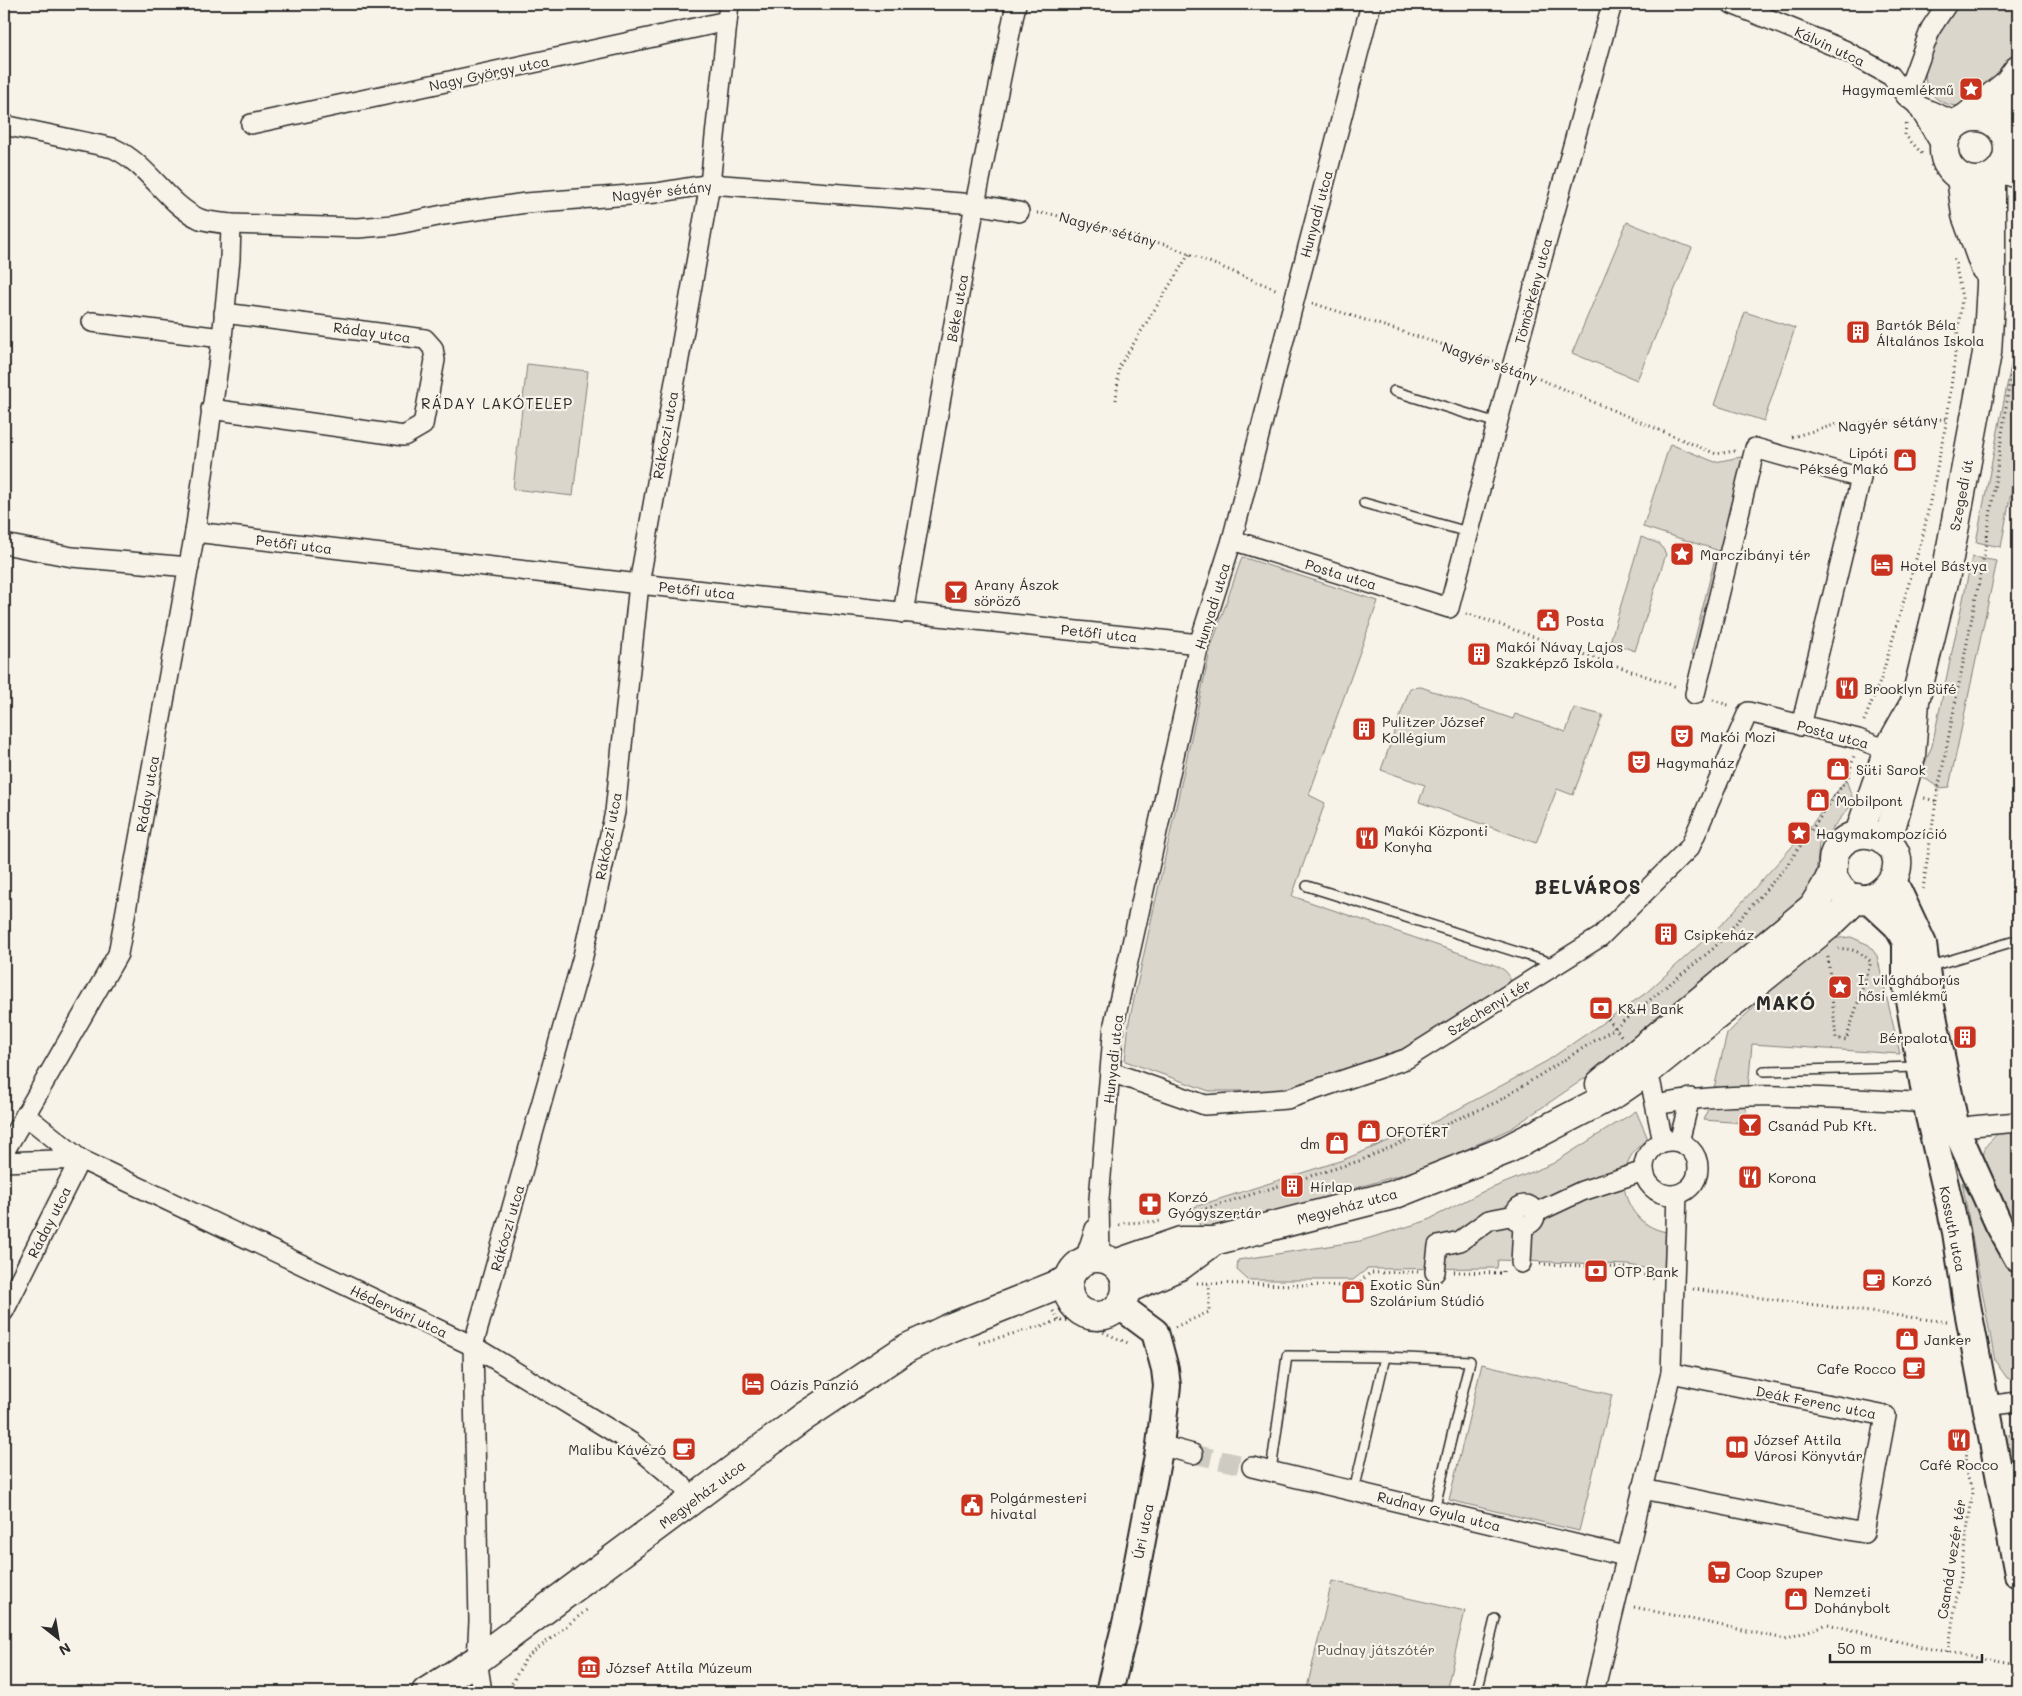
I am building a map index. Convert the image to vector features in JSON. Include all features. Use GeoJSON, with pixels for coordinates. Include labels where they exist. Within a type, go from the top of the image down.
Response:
{"type":"FeatureCollection","features":[{"type":"Feature","properties":{"kind":"main road"},"geometry":{"type":"LineString","coordinates":[[1991,285],[1966,215],[1949,178],[1949,170],[1943,148],[1950,129],[2008,85],[2018,70]]}},
{"type":"Feature","properties":{"kind":"main road"},"geometry":{"type":"LineString","coordinates":[[1949,178],[1981,181],[2003,176],[2018,100]]}},
{"type":"Feature","properties":{"kind":"main road"},"geometry":{"type":"LineString","coordinates":[[1962,120],[1987,119],[2010,142]]}},
{"type":"Feature","properties":{"kind":"main road","name":"Szegedi út"},"geometry":{"type":"LineString","coordinates":[[1915,701],[1946,574],[1987,353],[1991,285],[2003,176]]}},
{"type":"Feature","properties":{"kind":"main road"},"geometry":{"type":"LineString","coordinates":[[1859,834],[1888,750],[1915,701]]}},
{"type":"Feature","properties":{"kind":"main road"},"geometry":{"type":"LineString","coordinates":[[1887,843],[1910,756],[1915,701]]}},
{"type":"Feature","properties":{"kind":"main road"},"geometry":{"type":"LineString","coordinates":[[1557,1123],[1604,1080],[1813,907],[1832,872],[1835,852],[1849,838],[1859,834],[1870,834],[1887,843],[1896,861],[1893,880],[1887,889],[1878,896],[1862,898],[1841,889],[1832,872]]}},
{"type":"Feature","properties":{"kind":"main road","name":"Kossuth utca"},"geometry":{"type":"LineString","coordinates":[[1893,880],[1923,944],[1956,1232],[1986,1406],[2018,1574]]}},
{"type":"Feature","properties":{"kind":"main road"},"geometry":{"type":"LineString","coordinates":[[1557,1123],[1616,1093],[1665,1058],[1862,898]]}},
{"type":"Feature","properties":{"kind":"main road","name":"Kossuth utca"},"geometry":{"type":"LineString","coordinates":[[1862,898],[1897,926],[1906,942],[1906,982],[1921,1066],[1945,1133],[2018,1259]]}},
{"type":"Feature","properties":{"kind":"main road","name":"Megyeház utca"},"geometry":{"type":"LineString","coordinates":[[426,1692],[477,1660],[694,1501],[805,1416],[907,1348],[988,1312],[1094,1260],[1181,1241],[1214,1241],[1393,1195],[1506,1150],[1557,1123]]}},
{"type":"Feature","properties":{"kind":"main road"},"geometry":{"type":"LineString","coordinates":[[988,1312],[1090,1309],[1180,1266],[1214,1241]]}},
{"type":"Feature","properties":{"kind":"main road"},"geometry":{"type":"LineString","coordinates":[[1094,1260],[1124,1275],[1090,1309],[1073,1304],[1069,1292],[1094,1260]]}},
{"type":"Feature","properties":{"kind":"main road","name":"Úri utca"},"geometry":{"type":"LineString","coordinates":[[1090,1309],[1144,1338],[1165,1369],[1165,1409],[1160,1445],[1127,1619],[1109,1692]]}},
{"type":"Feature","properties":{"kind":"street","name":"Béke utca"},"geometry":{"type":"LineString","coordinates":[[903,613],[975,204],[1016,4]]}},
{"type":"Feature","properties":{"kind":"street","name":"Hunyadi utca"},"geometry":{"type":"LineString","coordinates":[[1094,1260],[1114,1024],[1199,644],[1232,540],[1371,4]]}},
{"type":"Feature","properties":{"kind":"street","name":"Tömörkény utca"},"geometry":{"type":"LineString","coordinates":[[1449,608],[1512,367],[1612,4]]}},
{"type":"Feature","properties":{"kind":"street","name":"Kálvin utca"},"geometry":{"type":"LineString","coordinates":[[1732,4],[1844,50],[1891,76],[1911,101],[1943,148]]}},
{"type":"Feature","properties":{"kind":"street"},"geometry":{"type":"LineString","coordinates":[[1947,4],[1931,28],[1911,101],[1962,120]]}},
{"type":"Feature","properties":{"kind":"street","name":"Nagy György utca"},"geometry":{"type":"LineString","coordinates":[[252,124],[728,13]]}},
{"type":"Feature","properties":{"kind":"street","name":"Rákóczi utca"},"geometry":{"type":"LineString","coordinates":[[482,1692],[477,1660],[480,1621],[473,1346],[583,956],[615,812],[639,584],[710,184],[728,13]]}},
{"type":"Feature","properties":{"kind":"street"},"geometry":{"type":"LineString","coordinates":[[4,125],[120,152],[141,165],[182,208],[201,219],[230,224]]}},
{"type":"Feature","properties":{"kind":"street","name":"Nagyér sétány"},"geometry":{"type":"LineString","coordinates":[[230,224],[358,228],[393,225],[443,215],[526,203],[656,193],[710,184],[975,204],[1019,212]]}},
{"type":"Feature","properties":{"kind":"street","name":"Ráday utca"},"geometry":{"type":"LineString","coordinates":[[4,1152],[118,954],[195,532],[222,338],[230,259],[230,224]]}},
{"type":"Feature","properties":{"kind":"street","name":"Ráday utca"},"geometry":{"type":"LineString","coordinates":[[211,409],[404,436],[423,425],[435,360],[433,348],[425,339],[224,313]]}},
{"type":"Feature","properties":{"kind":"street"},"geometry":{"type":"LineString","coordinates":[[92,322],[222,338]]}},
{"type":"Feature","properties":{"kind":"street"},"geometry":{"type":"LineString","coordinates":[[1695,694],[1755,448],[1861,478],[1801,726]]}},
{"type":"Feature","properties":{"kind":"street","name":"Petőfi utca"},"geometry":{"type":"LineString","coordinates":[[195,532],[639,584],[1199,644]]}},
{"type":"Feature","properties":{"kind":"street","name":"Posta utca"},"geometry":{"type":"LineString","coordinates":[[1232,540],[1449,608]]}},
{"type":"Feature","properties":{"kind":"street"},"geometry":{"type":"LineString","coordinates":[[4,544],[72,558],[189,566]]}},
{"type":"Feature","properties":{"kind":"street","name":"Posta utca"},"geometry":{"type":"LineString","coordinates":[[1748,712],[1858,739],[1888,750]]}},
{"type":"Feature","properties":{"kind":"street","name":"Széchenyi tér"},"geometry":{"type":"LineString","coordinates":[[1111,1072],[1205,1105],[1287,1099],[1406,1058],[1600,937],[1690,847],[1748,712]]}},
{"type":"Feature","properties":{"kind":"street"},"geometry":{"type":"LineString","coordinates":[[1651,1084],[1656,1105],[1671,1142],[1694,1152],[1699,1169],[1692,1186],[1677,1195],[1659,1193],[1651,1187],[1644,1171],[1648,1153],[1671,1142],[1690,1098]]}},
{"type":"Feature","properties":{"kind":"street"},"geometry":{"type":"LineString","coordinates":[[1656,1105],[1690,1098],[1755,1095],[1912,1102]]}},
{"type":"Feature","properties":{"kind":"street","name":"Hédervári utca"},"geometry":{"type":"LineString","coordinates":[[25,1115],[80,1159],[473,1346],[632,1443],[681,1484],[694,1501]]}},
{"type":"Feature","properties":{"kind":"street"},"geometry":{"type":"LineString","coordinates":[[1945,1133],[1972,1126],[2018,1122]]}},
{"type":"Feature","properties":{"kind":"street","name":"Ráday utca"},"geometry":{"type":"LineString","coordinates":[[4,1310],[80,1159]]}},
{"type":"Feature","properties":{"kind":"street","name":"Hédervári utca"},"geometry":{"type":"LineString","coordinates":[[4,1162],[80,1159]]}},
{"type":"Feature","properties":{"kind":"street"},"geometry":{"type":"LineString","coordinates":[[1435,1272],[1438,1246],[1460,1241],[1489,1220],[1524,1218],[1582,1191],[1644,1171]]}},
{"type":"Feature","properties":{"kind":"street"},"geometry":{"type":"LineString","coordinates":[[1594,1692],[1625,1556],[1671,1373],[1677,1195]]}},
{"type":"Feature","properties":{"kind":"street","name":"Hunyadi utca"},"geometry":{"type":"LineString","coordinates":[[1094,1260],[1099,1216]]}},
{"type":"Feature","properties":{"kind":"street"},"geometry":{"type":"LineString","coordinates":[[1521,1263],[1524,1218]]}},
{"type":"Feature","properties":{"kind":"street","name":"Deák Ferenc utca"},"geometry":{"type":"LineString","coordinates":[[1642,1489],[1864,1533],[1886,1416],[1671,1373]]}},
{"type":"Feature","properties":{"kind":"street"},"geometry":{"type":"LineString","coordinates":[[1986,1406],[2018,1402]]}},
{"type":"Feature","properties":{"kind":"street"},"geometry":{"type":"LineString","coordinates":[[1160,1445],[1193,1454]]}},
{"type":"Feature","properties":{"kind":"street","name":"Rudnay Gyula utca"},"geometry":{"type":"LineString","coordinates":[[1252,1467],[1625,1556]]}},
{"type":"Feature","properties":{"kind":"lane"},"geometry":{"type":"LineString","coordinates":[[1394,391],[1497,423]]}},
{"type":"Feature","properties":{"kind":"lane"},"geometry":{"type":"LineString","coordinates":[[1364,503],[1468,532]]}},
{"type":"Feature","properties":{"kind":"lane"},"geometry":{"type":"LineString","coordinates":[[1307,886],[1557,964]]}},
{"type":"Feature","properties":{"kind":"lane"},"geometry":{"type":"LineString","coordinates":[[1925,969],[1934,964],[2018,940]]}},
{"type":"Feature","properties":{"kind":"lane"},"geometry":{"type":"LineString","coordinates":[[1764,1070],[1921,1066]]}},
{"type":"Feature","properties":{"kind":"lane"},"geometry":{"type":"LineString","coordinates":[[1271,1471],[1286,1356],[1470,1361],[1434,1510]]}},
{"type":"Feature","properties":{"kind":"lane"},"geometry":{"type":"LineString","coordinates":[[1354,1491],[1385,1358]]}},
{"type":"Feature","properties":{"kind":"lane"},"geometry":{"type":"LineString","coordinates":[[1477,1692],[1495,1618]]}},
{"type":"Feature","properties":{"kind":"path"},"geometry":{"type":"LineString","coordinates":[[1911,101],[1906,135],[1936,170],[1949,178]]}},
{"type":"Feature","properties":{"kind":"path","name":"Nagyér sétány"},"geometry":{"type":"LineString","coordinates":[[1019,212],[1051,214],[1167,245],[1294,297],[1512,367],[1716,454],[1755,448],[1838,424],[1947,419]]}},
{"type":"Feature","properties":{"kind":"path"},"geometry":{"type":"LineString","coordinates":[[1858,739],[1881,679],[1923,535],[1947,419],[1962,298],[1952,249]]}},
{"type":"Feature","properties":{"kind":"path"},"geometry":{"type":"LineString","coordinates":[[1116,400],[1118,367],[1189,254]]}},
{"type":"Feature","properties":{"kind":"path"},"geometry":{"type":"LineString","coordinates":[[1936,801],[1985,551],[2018,325]]}},
{"type":"Feature","properties":{"kind":"path"},"geometry":{"type":"LineString","coordinates":[[1449,608],[1748,712]]}},
{"type":"Feature","properties":{"kind":"path"},"geometry":{"type":"LineString","coordinates":[[1179,1217],[1359,1161],[1497,1102],[1615,1028],[1714,948],[1785,868],[1848,777]]}},
{"type":"Feature","properties":{"kind":"path"},"geometry":{"type":"LineString","coordinates":[[1823,958],[1828,954],[1839,949],[1851,949],[1862,954],[1871,962],[1846,1040],[1836,1038],[1828,954]]}},
{"type":"Feature","properties":{"kind":"path"},"geometry":{"type":"LineString","coordinates":[[1608,1019],[1624,1042]]}},
{"type":"Feature","properties":{"kind":"path"},"geometry":{"type":"LineString","coordinates":[[1094,1260],[1124,1223],[1170,1219]]}},
{"type":"Feature","properties":{"kind":"path"},"geometry":{"type":"LineString","coordinates":[[1209,1284],[1355,1286],[1370,1273],[1502,1273],[1503,1263],[1521,1263],[1628,1268],[1674,1287],[1950,1323],[1948,1313]]}},
{"type":"Feature","properties":{"kind":"path","name":"Csanád vezér tér"},"geometry":{"type":"LineString","coordinates":[[1948,1652],[1973,1492],[1966,1473],[1967,1435]]}},
{"type":"Feature","properties":{"kind":"path"},"geometry":{"type":"LineString","coordinates":[[1634,1597],[1632,1607],[1784,1639],[1828,1624],[1948,1652],[2018,1664]]}},
{"type":"Feature","properties":{"kind":"green space"},"geometry":{"type":"Polygon","coordinates":[[[1959,4],[2018,4],[2018,57],[1966,106],[1947,104],[1933,96],[1926,84],[1925,71],[1936,42],[1959,4]]]}},
{"type":"Feature","properties":{"kind":"green space"},"geometry":{"type":"Polygon","coordinates":[[[1627,222],[1692,248],[1637,380],[1572,353],[1627,222]]]}},
{"type":"Feature","properties":{"kind":"green space"},"geometry":{"type":"Polygon","coordinates":[[[1745,312],[1795,328],[1764,421],[1714,405],[1745,312]]]}},
{"type":"Feature","properties":{"kind":"green space"},"geometry":{"type":"Polygon","coordinates":[[[2016,340],[2018,340],[2018,454],[2001,547],[1976,542],[2016,340]]]}},
{"type":"Feature","properties":{"kind":"green space"},"geometry":{"type":"Polygon","coordinates":[[[527,364],[588,371],[573,496],[513,489],[527,364]]]}},
{"type":"Feature","properties":{"kind":"green space"},"geometry":{"type":"Polygon","coordinates":[[[1670,444],[1715,462],[1746,456],[1700,656],[1691,655],[1717,550],[1643,527],[1670,444]]]}},
{"type":"Feature","properties":{"kind":"green space"},"geometry":{"type":"Polygon","coordinates":[[[1641,537],[1660,544],[1666,554],[1635,651],[1610,642],[1641,537]]]}},
{"type":"Feature","properties":{"kind":"green space"},"geometry":{"type":"Polygon","coordinates":[[[1242,557],[1378,601],[1309,795],[1325,803],[1292,896],[1492,964],[1506,972],[1511,982],[1511,987],[1402,1049],[1287,1091],[1209,1091],[1125,1061],[1129,1022],[1211,647],[1242,557]]]}},
{"type":"Feature","properties":{"kind":"green space"},"geometry":{"type":"Polygon","coordinates":[[[1972,557],[1997,561],[1949,787],[1939,788],[1920,775],[1932,746],[1972,557]]]}},
{"type":"Feature","properties":{"kind":"green space"},"geometry":{"type":"Polygon","coordinates":[[[1421,687],[1513,719],[1515,714],[1566,732],[1574,708],[1603,715],[1573,795],[1557,789],[1536,843],[1419,802],[1425,785],[1381,770],[1410,688],[1421,687]]]}},
{"type":"Feature","properties":{"kind":"green space"},"geometry":{"type":"Polygon","coordinates":[[[1846,780],[1854,802],[1819,844],[1816,875],[1808,898],[1629,1048],[1512,1128],[1431,1166],[1202,1233],[1194,1207],[1343,1160],[1438,1120],[1547,1061],[1646,993],[1725,921],[1809,828],[1846,780]]]}},
{"type":"Feature","properties":{"kind":"green space"},"geometry":{"type":"Polygon","coordinates":[[[1851,937],[1869,945],[1877,956],[1900,1054],[1752,1044],[1745,1123],[1703,1120],[1710,1105],[1727,1034],[1785,975],[1829,939],[1851,937]]]}},
{"type":"Feature","properties":{"kind":"green space"},"geometry":{"type":"Polygon","coordinates":[[[1636,1111],[1648,1139],[1635,1150],[1627,1164],[1624,1178],[1625,1193],[1630,1206],[1639,1218],[1652,1227],[1667,1232],[1669,1270],[1663,1272],[1629,1265],[1498,1260],[1497,1268],[1367,1269],[1353,1280],[1248,1280],[1237,1270],[1238,1260],[1360,1241],[1426,1221],[1482,1192],[1552,1164],[1636,1111]]]}},
{"type":"Feature","properties":{"kind":"green space"},"geometry":{"type":"Polygon","coordinates":[[[2018,1132],[2018,1227],[1993,1190],[1983,1158],[1986,1146],[1998,1133],[2018,1132]]]}},
{"type":"Feature","properties":{"kind":"green space"},"geometry":{"type":"Polygon","coordinates":[[[1962,1182],[2018,1275],[2018,1382],[2007,1378],[1995,1361],[1962,1182]]]}},
{"type":"Feature","properties":{"kind":"green space"},"geometry":{"type":"Polygon","coordinates":[[[1482,1364],[1612,1395],[1579,1531],[1449,1500],[1482,1364]]]}},
{"type":"Feature","properties":{"kind":"green space"},"geometry":{"type":"Polygon","coordinates":[[[2018,1423],[2018,1517],[2006,1452],[2006,1439],[2018,1423]]]}},
{"type":"Feature","properties":{"kind":"green space","name":"Pudnay játszótér"},"geometry":{"type":"Polygon","coordinates":[[[1332,1581],[1465,1611],[1446,1692],[1306,1692],[1332,1581]]]}},
{"type":"Feature","properties":{"kind":"tunnel"},"geometry":{"type":"LineString","coordinates":[[1193,1454],[1252,1467]]}},
{"type":"Feature","properties":{"kind":"place","name":"Hagymaemlékmű"},"geometry":{"type":"Point","coordinates":[1971,89]}},
{"type":"Feature","properties":{"kind":"place","name":"Bartók Béla Általános Iskola"},"geometry":{"type":"Point","coordinates":[1858,332]}},
{"type":"Feature","properties":{"kind":"place","name":"Lipóti Pékség Makó"},"geometry":{"type":"Point","coordinates":[1905,460]}},
{"type":"Feature","properties":{"kind":"place","name":"Marczibányi tér"},"geometry":{"type":"Point","coordinates":[1682,554]}},
{"type":"Feature","properties":{"kind":"place","name":"Hotel Bástya"},"geometry":{"type":"Point","coordinates":[1882,565]}},
{"type":"Feature","properties":{"kind":"place","name":"Arany Ászok söröző"},"geometry":{"type":"Point","coordinates":[956,592]}},
{"type":"Feature","properties":{"kind":"place","name":"Posta"},"geometry":{"type":"Point","coordinates":[1548,620]}},
{"type":"Feature","properties":{"kind":"place","name":"Makói Návay Lajos Szakképző Iskola"},"geometry":{"type":"Point","coordinates":[1479,654]}},
{"type":"Feature","properties":{"kind":"place","name":"Brooklyn Büfé"},"geometry":{"type":"Point","coordinates":[1847,688]}},
{"type":"Feature","properties":{"kind":"place","name":"Pulitzer József Kollégium"},"geometry":{"type":"Point","coordinates":[1364,729]}},
{"type":"Feature","properties":{"kind":"place","name":"Makói Mozi"},"geometry":{"type":"Point","coordinates":[1682,736]}},
{"type":"Feature","properties":{"kind":"place","name":"Hagymaház"},"geometry":{"type":"Point","coordinates":[1639,762]}},
{"type":"Feature","properties":{"kind":"place","name":"Süti Sarok"},"geometry":{"type":"Point","coordinates":[1838,769]}},
{"type":"Feature","properties":{"kind":"place","name":"Mobilpont"},"geometry":{"type":"Point","coordinates":[1818,800]}},
{"type":"Feature","properties":{"kind":"place","name":"Hagymakompozíció"},"geometry":{"type":"Point","coordinates":[1799,833]}},
{"type":"Feature","properties":{"kind":"place","name":"Makói Központi Konyha"},"geometry":{"type":"Point","coordinates":[1367,838]}},
{"type":"Feature","properties":{"kind":"place","name":"Csipkeház"},"geometry":{"type":"Point","coordinates":[1666,934]}},
{"type":"Feature","properties":{"kind":"place","name":"I. világháborús hősi emlékmű"},"geometry":{"type":"Point","coordinates":[1840,987]}},
{"type":"Feature","properties":{"kind":"place","name":"K&H Bank"},"geometry":{"type":"Point","coordinates":[1601,1008]}},
{"type":"Feature","properties":{"kind":"place","name":"Bérpalota"},"geometry":{"type":"Point","coordinates":[1965,1037]}},
{"type":"Feature","properties":{"kind":"place","name":"Csanád Pub Kft."},"geometry":{"type":"Point","coordinates":[1750,1125]}},
{"type":"Feature","properties":{"kind":"place","name":"OFOTÉRT"},"geometry":{"type":"Point","coordinates":[1369,1131]}},
{"type":"Feature","properties":{"kind":"place","name":"dm"},"geometry":{"type":"Point","coordinates":[1337,1143]}},
{"type":"Feature","properties":{"kind":"place","name":"Korona"},"geometry":{"type":"Point","coordinates":[1750,1177]}},
{"type":"Feature","properties":{"kind":"place","name":"Hírlap"},"geometry":{"type":"Point","coordinates":[1292,1186]}},
{"type":"Feature","properties":{"kind":"place","name":"Korzó Gyógyszertár"},"geometry":{"type":"Point","coordinates":[1150,1204]}},
{"type":"Feature","properties":{"kind":"place","name":"OTP Bank"},"geometry":{"type":"Point","coordinates":[1596,1271]}},
{"type":"Feature","properties":{"kind":"place","name":"Korzó"},"geometry":{"type":"Point","coordinates":[1874,1280]}},
{"type":"Feature","properties":{"kind":"place","name":"Exotic Sun Szolárium Stúdió"},"geometry":{"type":"Point","coordinates":[1353,1292]}},
{"type":"Feature","properties":{"kind":"place","name":"Janker"},"geometry":{"type":"Point","coordinates":[1907,1339]}},
{"type":"Feature","properties":{"kind":"place","name":"Cafe Rocco"},"geometry":{"type":"Point","coordinates":[1914,1368]}},
{"type":"Feature","properties":{"kind":"place","name":"Oázis Panzió"},"geometry":{"type":"Point","coordinates":[753,1384]}},
{"type":"Feature","properties":{"kind":"place","name":"Café Rocco"},"geometry":{"type":"Point","coordinates":[1959,1440]}},
{"type":"Feature","properties":{"kind":"place","name":"József Attila Városi Könyvtár"},"geometry":{"type":"Point","coordinates":[1737,1447]}},
{"type":"Feature","properties":{"kind":"place","name":"Malibu Kávézó"},"geometry":{"type":"Point","coordinates":[684,1449]}},
{"type":"Feature","properties":{"kind":"place","name":"Polgármesteri hivatal"},"geometry":{"type":"Point","coordinates":[972,1505]}},
{"type":"Feature","properties":{"kind":"place","name":"Coop Szuper"},"geometry":{"type":"Point","coordinates":[1719,1572]}},
{"type":"Feature","properties":{"kind":"place","name":"Nemzeti Dohánybolt"},"geometry":{"type":"Point","coordinates":[1796,1599]}},
{"type":"Feature","properties":{"kind":"place","name":"József Attila Múzeum"},"geometry":{"type":"Point","coordinates":[589,1667]}},
{"type":"Feature","properties":{"kind":"district","name":"RÁDAY LAKÓTELEP"},"geometry":{"type":"Point","coordinates":[497,403]}},
{"type":"Feature","properties":{"kind":"district","name":"BELVÁROS"},"geometry":{"type":"Point","coordinates":[1588,886]}},
{"type":"Feature","properties":{"kind":"district","name":"MAKÓ"},"geometry":{"type":"Point","coordinates":[1786,1002]}}]}
